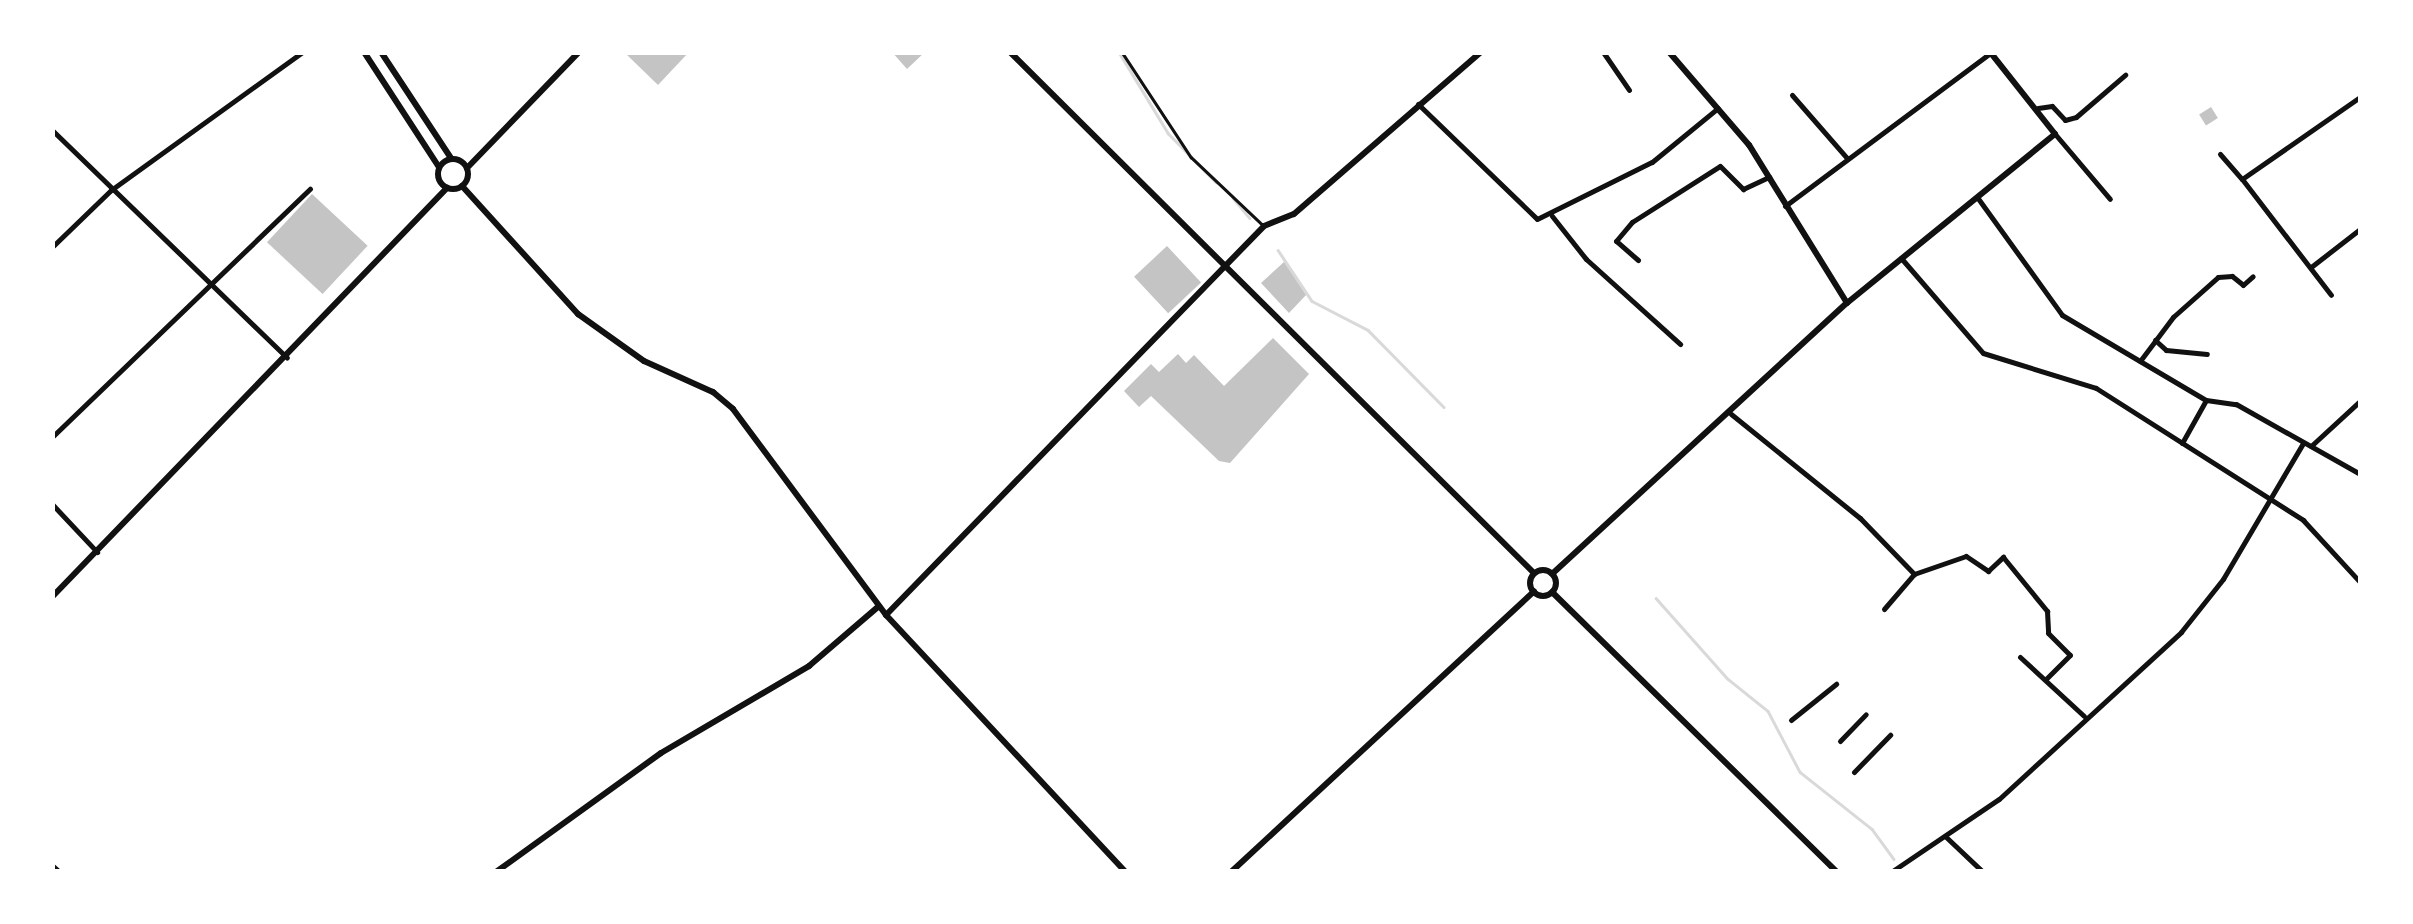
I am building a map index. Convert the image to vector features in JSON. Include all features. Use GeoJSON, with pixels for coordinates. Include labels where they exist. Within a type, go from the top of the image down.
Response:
{"type":"FeatureCollection","features":[{"type":"Feature","properties":{"kind":"main road"},"geometry":{"type":"LineString","coordinates":[[364,52],[439,167],[448,188]]}},
{"type":"Feature","properties":{"kind":"main road"},"geometry":{"type":"LineString","coordinates":[[381,52],[451,158],[467,168]]}},
{"type":"Feature","properties":{"kind":"main road"},"geometry":{"type":"LineString","coordinates":[[462,186],[467,168],[579,52]]}},
{"type":"Feature","properties":{"kind":"main road"},"geometry":{"type":"LineString","coordinates":[[1010,52],[1226,262],[1534,573],[1552,574],[1847,304],[2055,134],[1990,52]]}},
{"type":"Feature","properties":{"kind":"main road"},"geometry":{"type":"LineString","coordinates":[[886,616],[1226,262],[1264,226],[1294,214],[1481,52]]}},
{"type":"Feature","properties":{"kind":"main road"},"geometry":{"type":"LineString","coordinates":[[1669,52],[1718,108],[1768,177],[1847,304]]}},
{"type":"Feature","properties":{"kind":"main road"},"geometry":{"type":"LineString","coordinates":[[439,167],[451,158]]}},
{"type":"Feature","properties":{"kind":"main road"},"geometry":{"type":"LineString","coordinates":[[52,597],[448,188],[462,186]]}},
{"type":"Feature","properties":{"kind":"main road"},"geometry":{"type":"LineString","coordinates":[[462,186],[578,314],[644,361],[714,392],[733,409],[886,616],[1126,872]]}},
{"type":"Feature","properties":{"kind":"main road"},"geometry":{"type":"LineString","coordinates":[[1534,573],[1534,592]]}},
{"type":"Feature","properties":{"kind":"main road"},"geometry":{"type":"LineString","coordinates":[[1552,574],[1552,592]]}},
{"type":"Feature","properties":{"kind":"main road"},"geometry":{"type":"LineString","coordinates":[[1231,872],[1534,592],[1552,592],[1836,872]]}},
{"type":"Feature","properties":{"kind":"main road"},"geometry":{"type":"LineString","coordinates":[[496,872],[661,753],[809,666],[879,606]]}},
{"type":"Feature","properties":{"kind":"main road"},"geometry":{"type":"LineString","coordinates":[[52,866],[58,872]]}},
{"type":"Feature","properties":{"kind":"street"},"geometry":{"type":"LineString","coordinates":[[52,246],[111,190],[302,52]]}},
{"type":"Feature","properties":{"kind":"street"},"geometry":{"type":"LineString","coordinates":[[1602,52],[1630,90]]}},
{"type":"Feature","properties":{"kind":"street"},"geometry":{"type":"LineString","coordinates":[[1784,206],[1990,52]]}},
{"type":"Feature","properties":{"kind":"street"},"geometry":{"type":"LineString","coordinates":[[2038,108],[2052,106],[2065,120],[2076,116],[2125,75]]}},
{"type":"Feature","properties":{"kind":"street"},"geometry":{"type":"LineString","coordinates":[[1792,95],[1847,158]]}},
{"type":"Feature","properties":{"kind":"street"},"geometry":{"type":"LineString","coordinates":[[2242,179],[2360,97]]}},
{"type":"Feature","properties":{"kind":"street"},"geometry":{"type":"LineString","coordinates":[[1418,104],[1538,219],[1552,216],[1652,162],[1718,108]]}},
{"type":"Feature","properties":{"kind":"street"},"geometry":{"type":"LineString","coordinates":[[52,130],[287,358]]}},
{"type":"Feature","properties":{"kind":"street"},"geometry":{"type":"LineString","coordinates":[[2055,134],[2110,199]]}},
{"type":"Feature","properties":{"kind":"street"},"geometry":{"type":"LineString","coordinates":[[2220,154],[2331,295]]}},
{"type":"Feature","properties":{"kind":"street"},"geometry":{"type":"LineString","coordinates":[[1638,260],[1616,241],[1632,222],[1720,166],[1743,188],[1768,177]]}},
{"type":"Feature","properties":{"kind":"street"},"geometry":{"type":"LineString","coordinates":[[52,437],[310,189]]}},
{"type":"Feature","properties":{"kind":"street"},"geometry":{"type":"LineString","coordinates":[[1978,197],[2062,316],[2206,400],[2236,404],[2360,474]]}},
{"type":"Feature","properties":{"kind":"street"},"geometry":{"type":"LineString","coordinates":[[1552,216],[1586,259],[1680,344]]}},
{"type":"Feature","properties":{"kind":"street"},"geometry":{"type":"LineString","coordinates":[[2311,267],[2360,230]]}},
{"type":"Feature","properties":{"kind":"street"},"geometry":{"type":"LineString","coordinates":[[1901,258],[1983,353],[2096,388],[2268,496],[2316,532],[2360,582]]}},
{"type":"Feature","properties":{"kind":"street"},"geometry":{"type":"LineString","coordinates":[[2140,361],[2155,340],[2218,277],[2232,276],[2243,285],[2253,276]]}},
{"type":"Feature","properties":{"kind":"street"},"geometry":{"type":"LineString","coordinates":[[2155,340],[2166,350],[2206,354]]}},
{"type":"Feature","properties":{"kind":"street"},"geometry":{"type":"LineString","coordinates":[[2182,443],[2206,400]]}},
{"type":"Feature","properties":{"kind":"street"},"geometry":{"type":"LineString","coordinates":[[1891,872],[1999,799],[2204,606],[2268,496],[2306,445],[2360,401]]}},
{"type":"Feature","properties":{"kind":"street"},"geometry":{"type":"LineString","coordinates":[[1731,414],[1860,518],[1914,574]]}},
{"type":"Feature","properties":{"kind":"street"},"geometry":{"type":"LineString","coordinates":[[52,504],[97,552]]}},
{"type":"Feature","properties":{"kind":"street"},"geometry":{"type":"LineString","coordinates":[[1884,610],[1914,574],[1966,556],[1988,571],[2003,557],[2046,611],[2048,634],[2070,655],[2047,678]]}},
{"type":"Feature","properties":{"kind":"street"},"geometry":{"type":"LineString","coordinates":[[2020,658],[2047,678],[2084,716]]}},
{"type":"Feature","properties":{"kind":"street"},"geometry":{"type":"LineString","coordinates":[[1791,720],[1836,684]]}},
{"type":"Feature","properties":{"kind":"street"},"geometry":{"type":"LineString","coordinates":[[1840,741],[1866,714]]}},
{"type":"Feature","properties":{"kind":"street"},"geometry":{"type":"LineString","coordinates":[[1854,772],[1890,735]]}},
{"type":"Feature","properties":{"kind":"street"},"geometry":{"type":"LineString","coordinates":[[1946,837],[1982,872]]}},
{"type":"Feature","properties":{"kind":"lane"},"geometry":{"type":"LineString","coordinates":[[1122,52],[1191,157],[1264,226]]}},
{"type":"Feature","properties":{"kind":"building"},"geometry":{"type":"Polygon","coordinates":[[[624,52],[689,52],[658,85],[624,52]]]}},
{"type":"Feature","properties":{"kind":"building"},"geometry":{"type":"Polygon","coordinates":[[[892,52],[925,52],[907,69],[892,52]]]}},
{"type":"Feature","properties":{"kind":"building"},"geometry":{"type":"Polygon","coordinates":[[[2211,107],[2218,118],[2206,125],[2199,114],[2211,107]]]}},
{"type":"Feature","properties":{"kind":"building"},"geometry":{"type":"Polygon","coordinates":[[[312,194],[368,246],[323,294],[267,242],[312,194]]]}},
{"type":"Feature","properties":{"kind":"building"},"geometry":{"type":"Polygon","coordinates":[[[1167,246],[1201,283],[1168,313],[1134,277],[1167,246]]]}},
{"type":"Feature","properties":{"kind":"building"},"geometry":{"type":"Polygon","coordinates":[[[1284,262],[1306,295],[1289,313],[1261,283],[1284,262]]]}},
{"type":"Feature","properties":{"kind":"building"},"geometry":{"type":"Polygon","coordinates":[[[1273,338],[1309,374],[1230,463],[1219,461],[1151,396],[1139,407],[1124,391],[1151,364],[1159,372],[1178,354],[1186,363],[1194,355],[1224,386],[1273,338]]]}},
{"type":"Feature","properties":{"kind":"waterway"},"geometry":{"type":"LineString","coordinates":[[1119,52],[1168,133],[1216,182]]}},
{"type":"Feature","properties":{"kind":"waterway"},"geometry":{"type":"LineString","coordinates":[[1233,198],[1250,218]]}},
{"type":"Feature","properties":{"kind":"waterway"},"geometry":{"type":"LineString","coordinates":[[1278,250],[1312,301],[1368,330],[1444,407]]}},
{"type":"Feature","properties":{"kind":"waterway"},"geometry":{"type":"LineString","coordinates":[[1656,598],[1728,679],[1768,711],[1800,772],[1872,829],[1894,859]]}}]}
